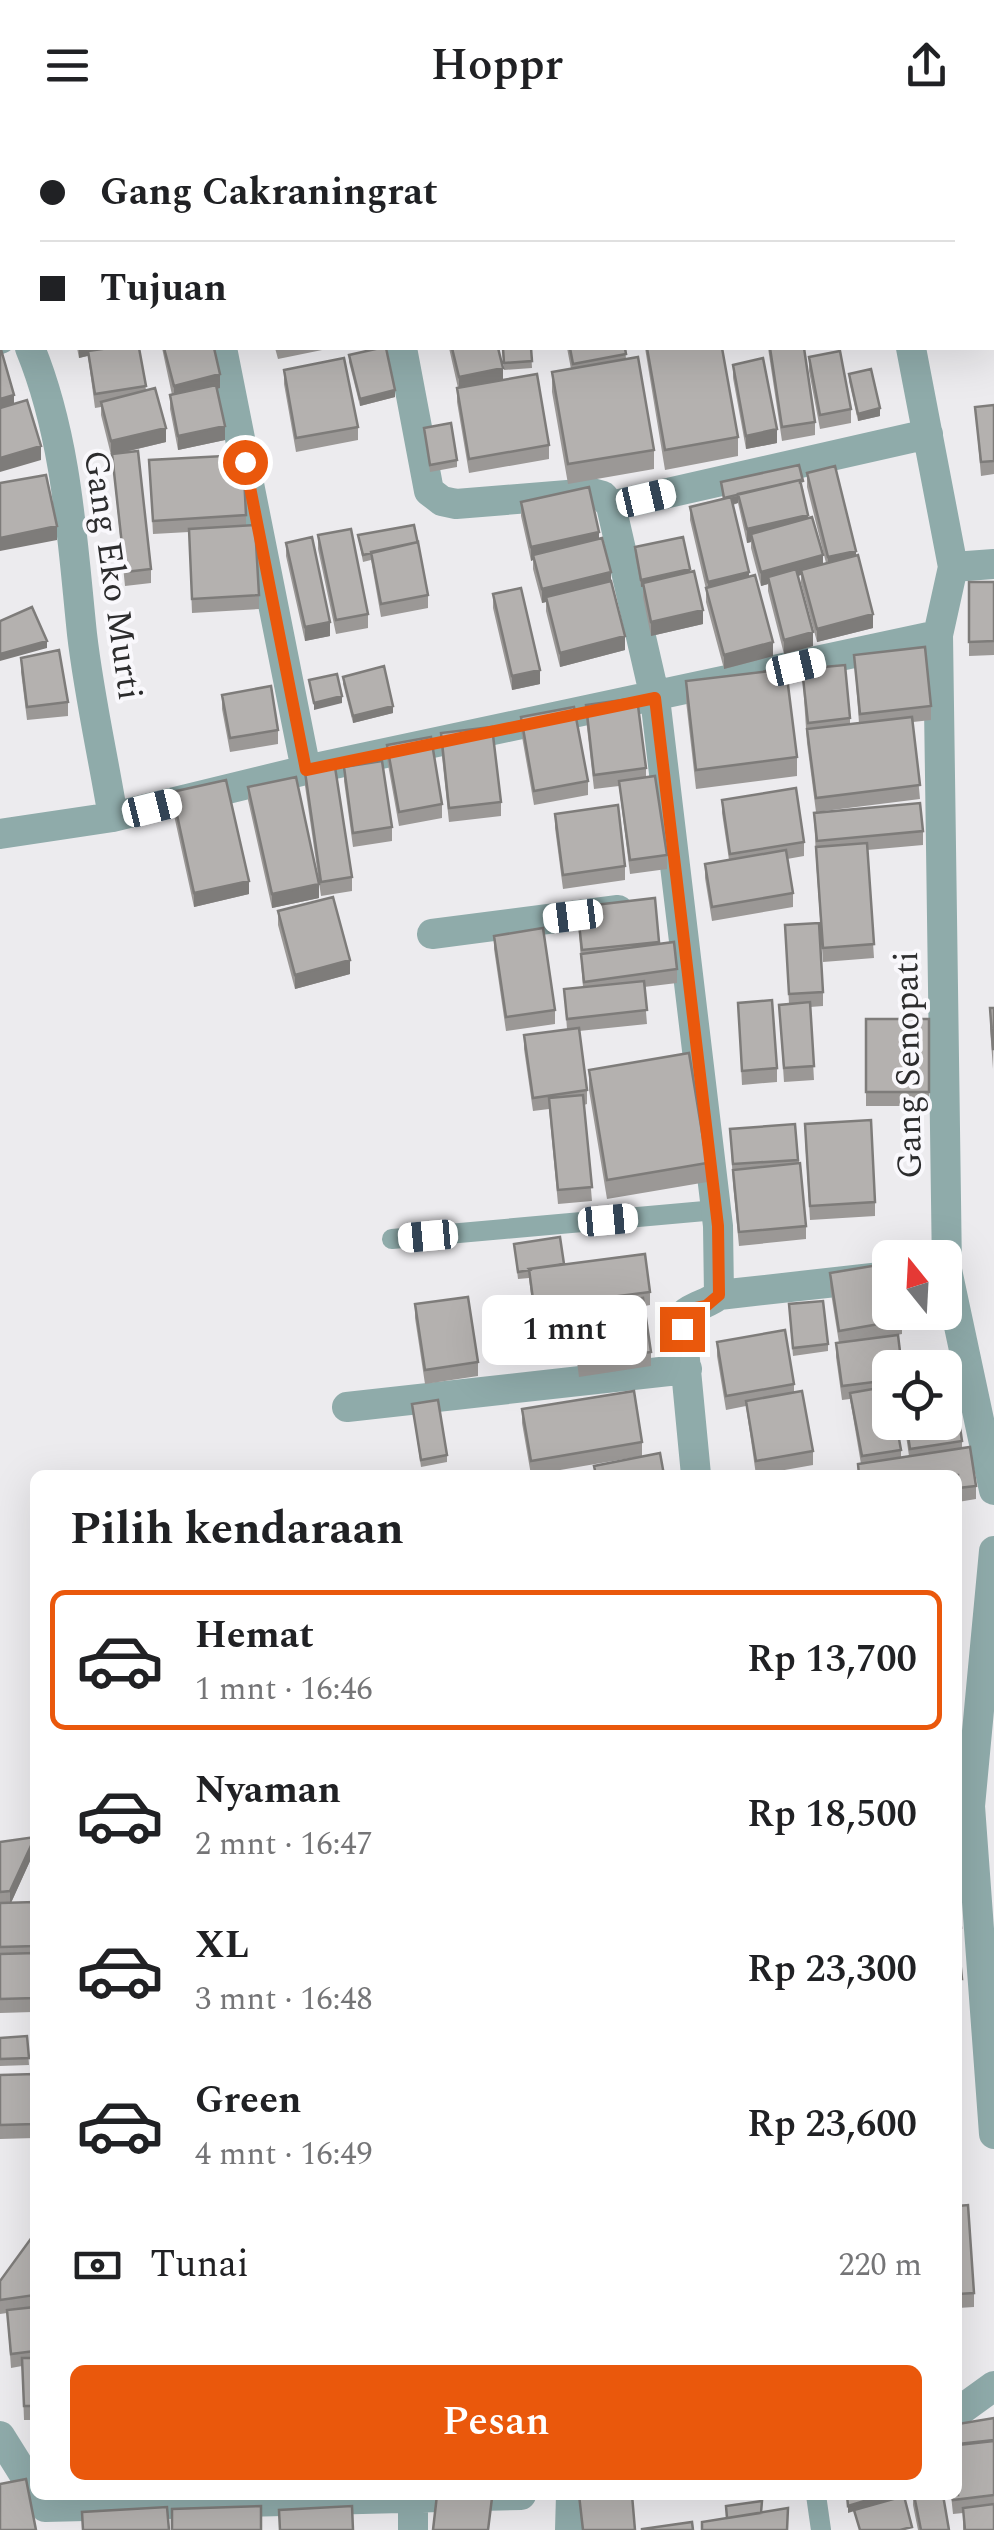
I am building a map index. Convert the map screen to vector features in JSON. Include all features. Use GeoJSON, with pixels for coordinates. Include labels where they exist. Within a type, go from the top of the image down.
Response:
{"type":"FeatureCollection","features":[{"type":"Feature","properties":{"kind":"street","name":"Gang Eko Murti"},"geometry":{"type":"LineString","coordinates":[[31,350],[45,384],[74,530],[82,638],[113,817]]}},
{"type":"Feature","properties":{"kind":"street"},"geometry":{"type":"LineString","coordinates":[[222,350],[306,770]]}},
{"type":"Feature","properties":{"kind":"street"},"geometry":{"type":"LineString","coordinates":[[402,350],[429,491],[442,501],[456,504],[592,493],[603,496],[610,506],[655,698],[660,904],[716,1210],[719,1295]]}},
{"type":"Feature","properties":{"kind":"street"},"geometry":{"type":"LineString","coordinates":[[911,350],[953,566],[994,564]]}},
{"type":"Feature","properties":{"kind":"street"},"geometry":{"type":"LineString","coordinates":[[610,506],[928,434]]}},
{"type":"Feature","properties":{"kind":"street","name":"Gang Senopati"},"geometry":{"type":"LineString","coordinates":[[946,1240],[938,636],[953,566]]}},
{"type":"Feature","properties":{"kind":"street"},"geometry":{"type":"LineString","coordinates":[[0,834],[113,817],[306,770],[938,636]]}},
{"type":"Feature","properties":{"kind":"street"},"geometry":{"type":"LineString","coordinates":[[432,934],[660,904]]}},
{"type":"Feature","properties":{"kind":"street"},"geometry":{"type":"LineString","coordinates":[[696,1470],[681,1318],[686,1310],[706,1306],[719,1295],[872,1278]]}},
{"type":"Feature","properties":{"kind":"street","name":"Gang Senopati"},"geometry":{"type":"LineString","coordinates":[[959,1330],[994,1490]]}},
{"type":"Feature","properties":{"kind":"street"},"geometry":{"type":"LineString","coordinates":[[347,1408],[688,1370]]}},
{"type":"Feature","properties":{"kind":"street"},"geometry":{"type":"LineString","coordinates":[[994,1551],[965,1785],[970,1806],[994,2134]]}},
{"type":"Feature","properties":{"kind":"street"},"geometry":{"type":"LineString","coordinates":[[962,2409],[994,2386]]}},
{"type":"Feature","properties":{"kind":"street"},"geometry":{"type":"LineString","coordinates":[[0,2436],[30,2487]]}},
{"type":"Feature","properties":{"kind":"street"},"geometry":{"type":"LineString","coordinates":[[41,2506],[274,2515],[390,2500]]}},
{"type":"Feature","properties":{"kind":"street"},"geometry":{"type":"LineString","coordinates":[[413,2500],[413,2530]]}},
{"type":"Feature","properties":{"kind":"street"},"geometry":{"type":"LineString","coordinates":[[570,2530],[571,2500]]}},
{"type":"Feature","properties":{"kind":"lane"},"geometry":{"type":"LineString","coordinates":[[392,1239],[716,1210]]}},
{"type":"Feature","properties":{"kind":"lane"},"geometry":{"type":"LineString","coordinates":[[817,2500],[822,2530]]}},
{"type":"Feature","properties":{"kind":"building"},"geometry":{"type":"Polygon","coordinates":[[[0,350],[1,350],[14,395],[0,399],[0,350]]]}},
{"type":"Feature","properties":{"kind":"building"},"geometry":{"type":"Polygon","coordinates":[[[139,350],[146,386],[95,394],[88,351],[139,350]]]}},
{"type":"Feature","properties":{"kind":"building"},"geometry":{"type":"Polygon","coordinates":[[[165,350],[214,350],[220,374],[174,386],[165,350]]]}},
{"type":"Feature","properties":{"kind":"building"},"geometry":{"type":"Polygon","coordinates":[[[386,350],[395,390],[360,399],[349,355],[386,350]]]}},
{"type":"Feature","properties":{"kind":"building"},"geometry":{"type":"Polygon","coordinates":[[[452,350],[498,350],[503,368],[459,377],[452,350]]]}},
{"type":"Feature","properties":{"kind":"building"},"geometry":{"type":"Polygon","coordinates":[[[503,350],[531,350],[532,361],[504,363],[503,350]]]}},
{"type":"Feature","properties":{"kind":"building"},"geometry":{"type":"Polygon","coordinates":[[[570,350],[625,350],[626,354],[573,364],[570,350]]]}},
{"type":"Feature","properties":{"kind":"building"},"geometry":{"type":"Polygon","coordinates":[[[647,350],[722,350],[738,437],[665,450],[647,350]]]}},
{"type":"Feature","properties":{"kind":"building"},"geometry":{"type":"Polygon","coordinates":[[[770,350],[804,350],[815,422],[782,427],[770,350]]]}},
{"type":"Feature","properties":{"kind":"building"},"geometry":{"type":"Polygon","coordinates":[[[840,351],[851,409],[820,415],[809,357],[840,351]]]}},
{"type":"Feature","properties":{"kind":"building"},"geometry":{"type":"Polygon","coordinates":[[[638,357],[654,450],[568,464],[552,372],[638,357]]]}},
{"type":"Feature","properties":{"kind":"building"},"geometry":{"type":"Polygon","coordinates":[[[344,358],[358,427],[296,438],[284,370],[344,358]]]}},
{"type":"Feature","properties":{"kind":"building"},"geometry":{"type":"Polygon","coordinates":[[[763,358],[777,429],[746,436],[733,365],[763,358]]]}},
{"type":"Feature","properties":{"kind":"building"},"geometry":{"type":"Polygon","coordinates":[[[871,369],[880,408],[858,414],[849,374],[871,369]]]}},
{"type":"Feature","properties":{"kind":"building"},"geometry":{"type":"Polygon","coordinates":[[[537,374],[549,445],[469,459],[457,388],[537,374]]]}},
{"type":"Feature","properties":{"kind":"building"},"geometry":{"type":"Polygon","coordinates":[[[216,385],[225,426],[178,436],[170,395],[216,385]]]}},
{"type":"Feature","properties":{"kind":"building"},"geometry":{"type":"Polygon","coordinates":[[[155,388],[166,428],[111,441],[101,402],[155,388]]]}},
{"type":"Feature","properties":{"kind":"building"},"geometry":{"type":"Polygon","coordinates":[[[27,400],[41,446],[0,458],[0,408],[27,400]]]}},
{"type":"Feature","properties":{"kind":"building"},"geometry":{"type":"Polygon","coordinates":[[[994,405],[994,461],[981,462],[975,407],[994,405]]]}},
{"type":"Feature","properties":{"kind":"building"},"geometry":{"type":"Polygon","coordinates":[[[451,423],[457,460],[430,465],[424,428],[451,423]]]}},
{"type":"Feature","properties":{"kind":"building"},"geometry":{"type":"Polygon","coordinates":[[[138,451],[151,569],[125,572],[112,454],[138,451]]]}},
{"type":"Feature","properties":{"kind":"building"},"geometry":{"type":"Polygon","coordinates":[[[243,455],[246,515],[153,521],[149,460],[243,455]]]}},
{"type":"Feature","properties":{"kind":"building"},"geometry":{"type":"Polygon","coordinates":[[[799,465],[803,481],[724,498],[721,482],[799,465]]]}},
{"type":"Feature","properties":{"kind":"building"},"geometry":{"type":"Polygon","coordinates":[[[835,466],[856,551],[828,557],[807,473],[835,466]]]}},
{"type":"Feature","properties":{"kind":"building"},"geometry":{"type":"Polygon","coordinates":[[[46,475],[57,526],[0,538],[0,483],[46,475]]]}},
{"type":"Feature","properties":{"kind":"building"},"geometry":{"type":"Polygon","coordinates":[[[800,480],[808,515],[747,529],[738,494],[800,480]]]}},
{"type":"Feature","properties":{"kind":"building"},"geometry":{"type":"Polygon","coordinates":[[[589,487],[599,532],[531,547],[521,502],[589,487]]]}},
{"type":"Feature","properties":{"kind":"building"},"geometry":{"type":"Polygon","coordinates":[[[731,497],[749,572],[708,582],[690,507],[731,497]]]}},
{"type":"Feature","properties":{"kind":"building"},"geometry":{"type":"Polygon","coordinates":[[[812,517],[823,555],[761,572],[751,534],[812,517]]]}},
{"type":"Feature","properties":{"kind":"building"},"geometry":{"type":"Polygon","coordinates":[[[255,525],[259,595],[192,599],[189,529],[255,525]]]}},
{"type":"Feature","properties":{"kind":"building"},"geometry":{"type":"Polygon","coordinates":[[[414,525],[418,542],[363,555],[358,535],[414,525]]]}},
{"type":"Feature","properties":{"kind":"building"},"geometry":{"type":"Polygon","coordinates":[[[351,529],[368,614],[336,620],[318,535],[351,529]]]}},
{"type":"Feature","properties":{"kind":"building"},"geometry":{"type":"Polygon","coordinates":[[[312,537],[330,622],[305,627],[286,543],[312,537]]]}},
{"type":"Feature","properties":{"kind":"building"},"geometry":{"type":"Polygon","coordinates":[[[683,537],[690,569],[641,580],[635,547],[683,537]]]}},
{"type":"Feature","properties":{"kind":"building"},"geometry":{"type":"Polygon","coordinates":[[[602,538],[611,572],[542,589],[533,555],[602,538]]]}},
{"type":"Feature","properties":{"kind":"building"},"geometry":{"type":"Polygon","coordinates":[[[418,542],[428,595],[381,604],[371,552],[418,542]]]}},
{"type":"Feature","properties":{"kind":"building"},"geometry":{"type":"Polygon","coordinates":[[[858,555],[873,614],[817,629],[801,570],[858,555]]]}},
{"type":"Feature","properties":{"kind":"building"},"geometry":{"type":"Polygon","coordinates":[[[796,569],[813,632],[784,640],[768,577],[796,569]]]}},
{"type":"Feature","properties":{"kind":"building"},"geometry":{"type":"Polygon","coordinates":[[[694,571],[703,610],[651,622],[643,583],[694,571]]]}},
{"type":"Feature","properties":{"kind":"building"},"geometry":{"type":"Polygon","coordinates":[[[755,575],[773,642],[724,655],[706,588],[755,575]]]}},
{"type":"Feature","properties":{"kind":"building"},"geometry":{"type":"Polygon","coordinates":[[[611,581],[625,636],[560,653],[546,597],[611,581]]]}},
{"type":"Feature","properties":{"kind":"building"},"geometry":{"type":"Polygon","coordinates":[[[969,582],[994,582],[994,641],[969,642],[969,582]]]}},
{"type":"Feature","properties":{"kind":"building"},"geometry":{"type":"Polygon","coordinates":[[[521,588],[540,670],[512,676],[493,594],[521,588]]]}},
{"type":"Feature","properties":{"kind":"building"},"geometry":{"type":"Polygon","coordinates":[[[32,607],[47,641],[0,654],[0,621],[32,607]]]}},
{"type":"Feature","properties":{"kind":"building"},"geometry":{"type":"Polygon","coordinates":[[[925,647],[931,706],[860,714],[854,655],[925,647]]]}},
{"type":"Feature","properties":{"kind":"building"},"geometry":{"type":"Polygon","coordinates":[[[59,650],[68,702],[27,707],[21,658],[59,650]]]}},
{"type":"Feature","properties":{"kind":"building"},"geometry":{"type":"Polygon","coordinates":[[[845,665],[850,718],[808,723],[802,669],[845,665]]]}},
{"type":"Feature","properties":{"kind":"building"},"geometry":{"type":"Polygon","coordinates":[[[384,666],[393,706],[353,716],[343,677],[384,666]]]}},
{"type":"Feature","properties":{"kind":"building"},"geometry":{"type":"Polygon","coordinates":[[[786,669],[797,757],[696,770],[686,681],[786,669]]]}},
{"type":"Feature","properties":{"kind":"building"},"geometry":{"type":"Polygon","coordinates":[[[337,674],[342,696],[314,703],[309,680],[337,674]]]}},
{"type":"Feature","properties":{"kind":"building"},"geometry":{"type":"Polygon","coordinates":[[[271,686],[278,730],[230,738],[222,695],[271,686]]]}},
{"type":"Feature","properties":{"kind":"building"},"geometry":{"type":"Polygon","coordinates":[[[637,698],[646,768],[594,775],[586,705],[637,698]]]}},
{"type":"Feature","properties":{"kind":"building"},"geometry":{"type":"Polygon","coordinates":[[[574,707],[588,781],[534,791],[521,717],[574,707]]]}},
{"type":"Feature","properties":{"kind":"building"},"geometry":{"type":"Polygon","coordinates":[[[912,717],[920,785],[816,798],[807,729],[912,717]]]}},
{"type":"Feature","properties":{"kind":"building"},"geometry":{"type":"Polygon","coordinates":[[[492,727],[501,802],[449,808],[441,733],[492,727]]]}},
{"type":"Feature","properties":{"kind":"building"},"geometry":{"type":"Polygon","coordinates":[[[431,737],[442,804],[399,812],[387,745],[431,737]]]}},
{"type":"Feature","properties":{"kind":"building"},"geometry":{"type":"Polygon","coordinates":[[[382,761],[392,827],[353,833],[344,767],[382,761]]]}},
{"type":"Feature","properties":{"kind":"building"},"geometry":{"type":"Polygon","coordinates":[[[335,767],[352,877],[321,882],[305,772],[335,767]]]}},
{"type":"Feature","properties":{"kind":"building"},"geometry":{"type":"Polygon","coordinates":[[[655,776],[667,855],[630,860],[619,781],[655,776]]]}},
{"type":"Feature","properties":{"kind":"building"},"geometry":{"type":"Polygon","coordinates":[[[296,777],[319,884],[272,894],[248,787],[296,777]]]}},
{"type":"Feature","properties":{"kind":"building"},"geometry":{"type":"Polygon","coordinates":[[[226,780],[249,881],[194,893],[172,792],[226,780]]]}},
{"type":"Feature","properties":{"kind":"building"},"geometry":{"type":"Polygon","coordinates":[[[796,788],[804,842],[730,854],[722,800],[796,788]]]}},
{"type":"Feature","properties":{"kind":"building"},"geometry":{"type":"Polygon","coordinates":[[[920,803],[923,831],[817,841],[814,813],[920,803]]]}},
{"type":"Feature","properties":{"kind":"building"},"geometry":{"type":"Polygon","coordinates":[[[618,805],[625,866],[563,875],[555,814],[618,805]]]}},
{"type":"Feature","properties":{"kind":"building"},"geometry":{"type":"Polygon","coordinates":[[[867,843],[874,944],[823,948],[816,847],[867,843]]]}},
{"type":"Feature","properties":{"kind":"building"},"geometry":{"type":"Polygon","coordinates":[[[786,850],[793,893],[712,907],[705,864],[786,850]]]}},
{"type":"Feature","properties":{"kind":"building"},"geometry":{"type":"Polygon","coordinates":[[[333,897],[350,960],[295,975],[278,911],[333,897]]]}},
{"type":"Feature","properties":{"kind":"building"},"geometry":{"type":"Polygon","coordinates":[[[655,898],[659,942],[582,950],[577,907],[655,898]]]}},
{"type":"Feature","properties":{"kind":"building"},"geometry":{"type":"Polygon","coordinates":[[[819,923],[823,992],[789,994],[785,925],[819,923]]]}},
{"type":"Feature","properties":{"kind":"building"},"geometry":{"type":"Polygon","coordinates":[[[543,928],[555,1010],[506,1017],[494,936],[543,928]]]}},
{"type":"Feature","properties":{"kind":"building"},"geometry":{"type":"Polygon","coordinates":[[[674,942],[677,969],[584,982],[581,954],[674,942]]]}},
{"type":"Feature","properties":{"kind":"building"},"geometry":{"type":"Polygon","coordinates":[[[644,981],[647,1010],[567,1019],[564,989],[644,981]]]}},
{"type":"Feature","properties":{"kind":"building"},"geometry":{"type":"Polygon","coordinates":[[[772,1000],[777,1068],[742,1071],[738,1003],[772,1000]]]}},
{"type":"Feature","properties":{"kind":"building"},"geometry":{"type":"Polygon","coordinates":[[[810,1002],[814,1066],[784,1068],[779,1005],[810,1002]]]}},
{"type":"Feature","properties":{"kind":"building"},"geometry":{"type":"Polygon","coordinates":[[[990,1008],[994,1008],[994,1049],[993,1049],[990,1008]]]}},
{"type":"Feature","properties":{"kind":"building"},"geometry":{"type":"Polygon","coordinates":[[[866,1019],[929,1019],[929,1092],[866,1092],[866,1019]]]}},
{"type":"Feature","properties":{"kind":"building"},"geometry":{"type":"Polygon","coordinates":[[[579,1028],[587,1090],[533,1098],[524,1035],[579,1028]]]}},
{"type":"Feature","properties":{"kind":"building"},"geometry":{"type":"Polygon","coordinates":[[[689,1053],[707,1163],[607,1180],[589,1070],[689,1053]]]}},
{"type":"Feature","properties":{"kind":"building"},"geometry":{"type":"Polygon","coordinates":[[[583,1095],[592,1187],[558,1190],[549,1098],[583,1095]]]}},
{"type":"Feature","properties":{"kind":"building"},"geometry":{"type":"Polygon","coordinates":[[[871,1120],[875,1202],[810,1206],[805,1124],[871,1120]]]}},
{"type":"Feature","properties":{"kind":"building"},"geometry":{"type":"Polygon","coordinates":[[[795,1124],[798,1160],[733,1164],[730,1129],[795,1124]]]}},
{"type":"Feature","properties":{"kind":"building"},"geometry":{"type":"Polygon","coordinates":[[[800,1163],[806,1226],[739,1232],[733,1170],[800,1163]]]}},
{"type":"Feature","properties":{"kind":"building"},"geometry":{"type":"Polygon","coordinates":[[[560,1237],[564,1264],[518,1272],[514,1244],[560,1237]]]}},
{"type":"Feature","properties":{"kind":"building"},"geometry":{"type":"Polygon","coordinates":[[[645,1254],[650,1292],[534,1307],[529,1269],[645,1254]]]}},
{"type":"Feature","properties":{"kind":"building"},"geometry":{"type":"Polygon","coordinates":[[[872,1266],[872,1325],[839,1331],[830,1273],[872,1266]]]}},
{"type":"Feature","properties":{"kind":"building"},"geometry":{"type":"Polygon","coordinates":[[[468,1297],[478,1362],[425,1370],[415,1304],[468,1297]]]}},
{"type":"Feature","properties":{"kind":"building"},"geometry":{"type":"Polygon","coordinates":[[[643,1298],[651,1352],[579,1363],[571,1308],[643,1298]]]}},
{"type":"Feature","properties":{"kind":"building"},"geometry":{"type":"Polygon","coordinates":[[[823,1301],[828,1344],[793,1348],[789,1304],[823,1301]]]}},
{"type":"Feature","properties":{"kind":"building"},"geometry":{"type":"Polygon","coordinates":[[[785,1330],[794,1384],[726,1396],[717,1342],[785,1330]]]}},
{"type":"Feature","properties":{"kind":"building"},"geometry":{"type":"Polygon","coordinates":[[[898,1335],[900,1350],[872,1350],[872,1382],[842,1386],[836,1343],[898,1335]]]}},
{"type":"Feature","properties":{"kind":"building"},"geometry":{"type":"Polygon","coordinates":[[[872,1389],[872,1440],[899,1440],[901,1450],[862,1456],[850,1393],[872,1389]]]}},
{"type":"Feature","properties":{"kind":"building"},"geometry":{"type":"Polygon","coordinates":[[[634,1391],[642,1442],[531,1461],[522,1409],[634,1391]]]}},
{"type":"Feature","properties":{"kind":"building"},"geometry":{"type":"Polygon","coordinates":[[[802,1391],[813,1451],[756,1461],[746,1401],[802,1391]]]}},
{"type":"Feature","properties":{"kind":"building"},"geometry":{"type":"Polygon","coordinates":[[[438,1400],[447,1455],[421,1460],[412,1404],[438,1400]]]}},
{"type":"Feature","properties":{"kind":"building"},"geometry":{"type":"Polygon","coordinates":[[[909,1440],[962,1440],[962,1441],[910,1449],[909,1440]]]}},
{"type":"Feature","properties":{"kind":"building"},"geometry":{"type":"Polygon","coordinates":[[[970,1447],[976,1486],[962,1488],[962,1470],[859,1470],[858,1464],[970,1447]]]}},
{"type":"Feature","properties":{"kind":"building"},"geometry":{"type":"Polygon","coordinates":[[[660,1453],[663,1470],[595,1470],[594,1466],[660,1453]]]}},
{"type":"Feature","properties":{"kind":"building"},"geometry":{"type":"Polygon","coordinates":[[[30,1838],[30,1848],[10,1891],[0,1892],[0,1842],[30,1838]]]}},
{"type":"Feature","properties":{"kind":"building"},"geometry":{"type":"Polygon","coordinates":[[[30,1902],[30,1946],[0,1947],[0,1903],[30,1902]]]}},
{"type":"Feature","properties":{"kind":"building"},"geometry":{"type":"Polygon","coordinates":[[[30,1953],[30,1998],[0,1999],[0,1954],[30,1953]]]}},
{"type":"Feature","properties":{"kind":"building"},"geometry":{"type":"Polygon","coordinates":[[[27,2036],[29,2058],[0,2059],[0,2038],[27,2036]]]}},
{"type":"Feature","properties":{"kind":"building"},"geometry":{"type":"Polygon","coordinates":[[[30,2074],[30,2124],[0,2125],[0,2075],[30,2074]]]}},
{"type":"Feature","properties":{"kind":"building"},"geometry":{"type":"Polygon","coordinates":[[[968,2205],[974,2293],[962,2294],[962,2206],[968,2205]]]}},
{"type":"Feature","properties":{"kind":"building"},"geometry":{"type":"Polygon","coordinates":[[[30,2240],[30,2296],[0,2300],[0,2281],[30,2240]]]}},
{"type":"Feature","properties":{"kind":"building"},"geometry":{"type":"Polygon","coordinates":[[[30,2308],[30,2352],[11,2354],[7,2310],[30,2308]]]}},
{"type":"Feature","properties":{"kind":"building"},"geometry":{"type":"Polygon","coordinates":[[[22,2358],[30,2358],[30,2406],[24,2406],[22,2358]]]}},
{"type":"Feature","properties":{"kind":"building"},"geometry":{"type":"Polygon","coordinates":[[[994,2418],[994,2440],[962,2444],[962,2423],[994,2418]]]}},
{"type":"Feature","properties":{"kind":"building"},"geometry":{"type":"Polygon","coordinates":[[[994,2441],[994,2495],[962,2499],[962,2445],[994,2441]]]}},
{"type":"Feature","properties":{"kind":"building"},"geometry":{"type":"Polygon","coordinates":[[[26,2479],[36,2530],[0,2530],[0,2484],[26,2479]]]}},
{"type":"Feature","properties":{"kind":"building"},"geometry":{"type":"Polygon","coordinates":[[[436,2500],[492,2500],[488,2530],[433,2530],[436,2500]]]}},
{"type":"Feature","properties":{"kind":"building"},"geometry":{"type":"Polygon","coordinates":[[[580,2500],[632,2500],[635,2530],[583,2530],[580,2500]]]}},
{"type":"Feature","properties":{"kind":"building"},"geometry":{"type":"Polygon","coordinates":[[[905,2500],[912,2527],[860,2530],[854,2510],[905,2500]]]}},
{"type":"Feature","properties":{"kind":"building"},"geometry":{"type":"Polygon","coordinates":[[[915,2500],[944,2500],[949,2530],[921,2530],[915,2500]]]}},
{"type":"Feature","properties":{"kind":"building"},"geometry":{"type":"Polygon","coordinates":[[[762,2501],[761,2513],[727,2518],[726,2506],[762,2501]]]}},
{"type":"Feature","properties":{"kind":"building"},"geometry":{"type":"Polygon","coordinates":[[[994,2504],[994,2530],[965,2530],[963,2508],[994,2504]]]}},
{"type":"Feature","properties":{"kind":"building"},"geometry":{"type":"Polygon","coordinates":[[[261,2506],[261,2530],[172,2530],[172,2509],[261,2506]]]}},
{"type":"Feature","properties":{"kind":"building"},"geometry":{"type":"Polygon","coordinates":[[[352,2506],[353,2530],[280,2530],[279,2510],[352,2506]]]}},
{"type":"Feature","properties":{"kind":"building"},"geometry":{"type":"Polygon","coordinates":[[[167,2507],[169,2530],[83,2530],[82,2512],[167,2507]]]}},
{"type":"Feature","properties":{"kind":"building"},"geometry":{"type":"Polygon","coordinates":[[[788,2508],[787,2530],[702,2530],[702,2522],[788,2508]]]}},
{"type":"Feature","properties":{"kind":"building"},"geometry":{"type":"Polygon","coordinates":[[[692,2522],[693,2530],[642,2530],[642,2529],[692,2522]]]}},
{"type":"Feature","properties":{"kind":"route"},"geometry":{"type":"LineString","coordinates":[[245,462],[306,770],[655,698],[718,1226],[719,1295],[706,1306],[686,1310],[681,1318],[682,1329]]}}]}
